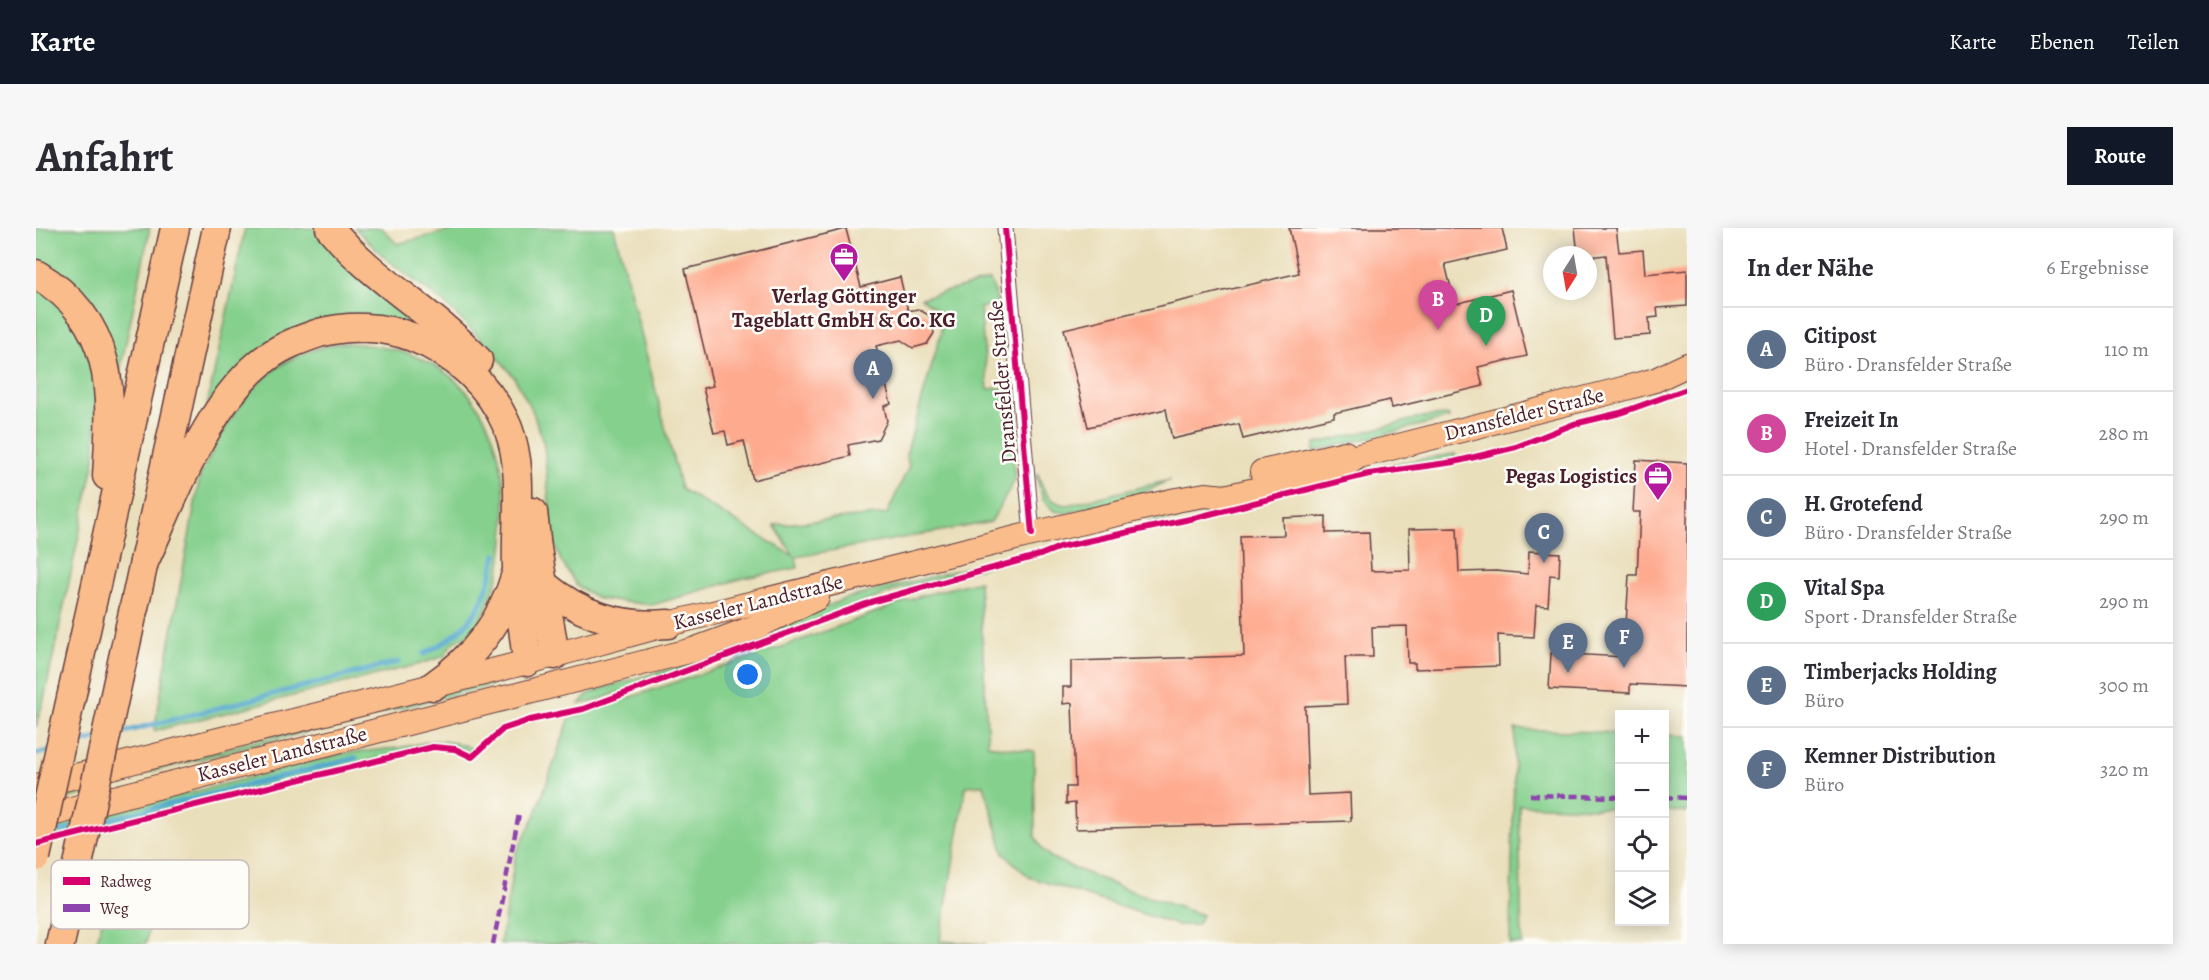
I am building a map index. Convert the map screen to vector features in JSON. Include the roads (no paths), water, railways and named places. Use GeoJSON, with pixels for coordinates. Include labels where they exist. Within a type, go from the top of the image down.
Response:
{"type":"FeatureCollection","features":[{"type":"Feature","properties":{"kind":"highway"},"geometry":{"type":"LineString","coordinates":[[36,857],[175,228]]}},
{"type":"Feature","properties":{"kind":"highway"},"geometry":{"type":"LineString","coordinates":[[79,860],[217,228]]}},
{"type":"Feature","properties":{"kind":"highway"},"geometry":{"type":"LineString","coordinates":[[330,228],[367,266],[463,344],[496,383],[509,403],[519,423],[528,455],[535,530],[555,655]]}},
{"type":"Feature","properties":{"kind":"highway"},"geometry":{"type":"LineString","coordinates":[[36,274],[50,282],[80,312],[94,333],[104,358],[110,428],[101,566]]}},
{"type":"Feature","properties":{"kind":"highway"},"geometry":{"type":"LineString","coordinates":[[144,562],[198,447],[226,401],[242,381],[270,355],[306,337],[346,328],[366,328],[407,335],[441,350],[473,376],[498,409],[507,428],[515,457],[517,569],[527,662]]}},
{"type":"Feature","properties":{"kind":"highway"},"geometry":{"type":"LineString","coordinates":[[433,686],[466,660],[486,636],[503,609],[517,569]]}},
{"type":"Feature","properties":{"kind":"highway"},"geometry":{"type":"LineString","coordinates":[[543,584],[570,604],[601,618],[634,625],[668,624]]}},
{"type":"Feature","properties":{"kind":"highway"},"geometry":{"type":"LineString","coordinates":[[60,944],[63,929]]}},
{"type":"Feature","properties":{"kind":"main road","name":"Dransfelder Straße"},"geometry":{"type":"LineString","coordinates":[[860,578],[1032,534],[1205,495],[1225,497],[1314,476],[1339,468],[1359,456],[1655,380],[1687,365]]}},
{"type":"Feature","properties":{"kind":"main road","name":"Kasseler Landstraße"},"geometry":{"type":"LineString","coordinates":[[36,786],[555,655],[668,624],[860,578]]}},
{"type":"Feature","properties":{"kind":"main road","name":"Kasseler Landstraße"},"geometry":{"type":"LineString","coordinates":[[36,818],[693,650],[726,639],[860,578]]}},
{"type":"Feature","properties":{"kind":"main road"},"geometry":{"type":"LineString","coordinates":[[555,655],[559,684]]}},
{"type":"Feature","properties":{"kind":"main road"},"geometry":{"type":"LineString","coordinates":[[527,662],[529,692]]}},
{"type":"Feature","properties":{"kind":"street","name":"Dransfelder Straße"},"geometry":{"type":"LineString","coordinates":[[1005,228],[1032,534]]}},
{"type":"Feature","properties":{"kind":"waterway"},"geometry":{"type":"LineString","coordinates":[[424,654],[454,636],[474,615],[487,589],[496,555]]}},
{"type":"Feature","properties":{"kind":"waterway"},"geometry":{"type":"LineString","coordinates":[[116,734],[399,662]]}},
{"type":"Feature","properties":{"kind":"waterway"},"geometry":{"type":"LineString","coordinates":[[69,746],[95,739]]}},
{"type":"Feature","properties":{"kind":"waterway"},"geometry":{"type":"LineString","coordinates":[[36,754],[52,750]]}},
{"type":"Feature","properties":{"kind":"waterway"},"geometry":{"type":"LineString","coordinates":[[95,823],[356,758]]}},
{"type":"Feature","properties":{"kind":"waterway"},"geometry":{"type":"LineString","coordinates":[[52,834],[77,827]]}},
{"type":"Feature","properties":{"kind":"place","name":"Verlag Göttinger Tageblatt GmbH & Co. KG"},"geometry":{"type":"Point","coordinates":[844,282]}},
{"type":"Feature","properties":{"kind":"place","name":"Freizeit In"},"geometry":{"type":"Point","coordinates":[1438,330]}},
{"type":"Feature","properties":{"kind":"place","name":"Vital Spa"},"geometry":{"type":"Point","coordinates":[1486,346]}},
{"type":"Feature","properties":{"kind":"place","name":"Citipost"},"geometry":{"type":"Point","coordinates":[873,399]}},
{"type":"Feature","properties":{"kind":"place","name":"Pegas Logistics"},"geometry":{"type":"Point","coordinates":[1658,502]}},
{"type":"Feature","properties":{"kind":"place","name":"H. Grotefend"},"geometry":{"type":"Point","coordinates":[1544,563]}},
{"type":"Feature","properties":{"kind":"place","name":"Kemner Distribution"},"geometry":{"type":"Point","coordinates":[1624,668]}},
{"type":"Feature","properties":{"kind":"place","name":"Timberjacks Holding"},"geometry":{"type":"Point","coordinates":[1568,673]}}]}
